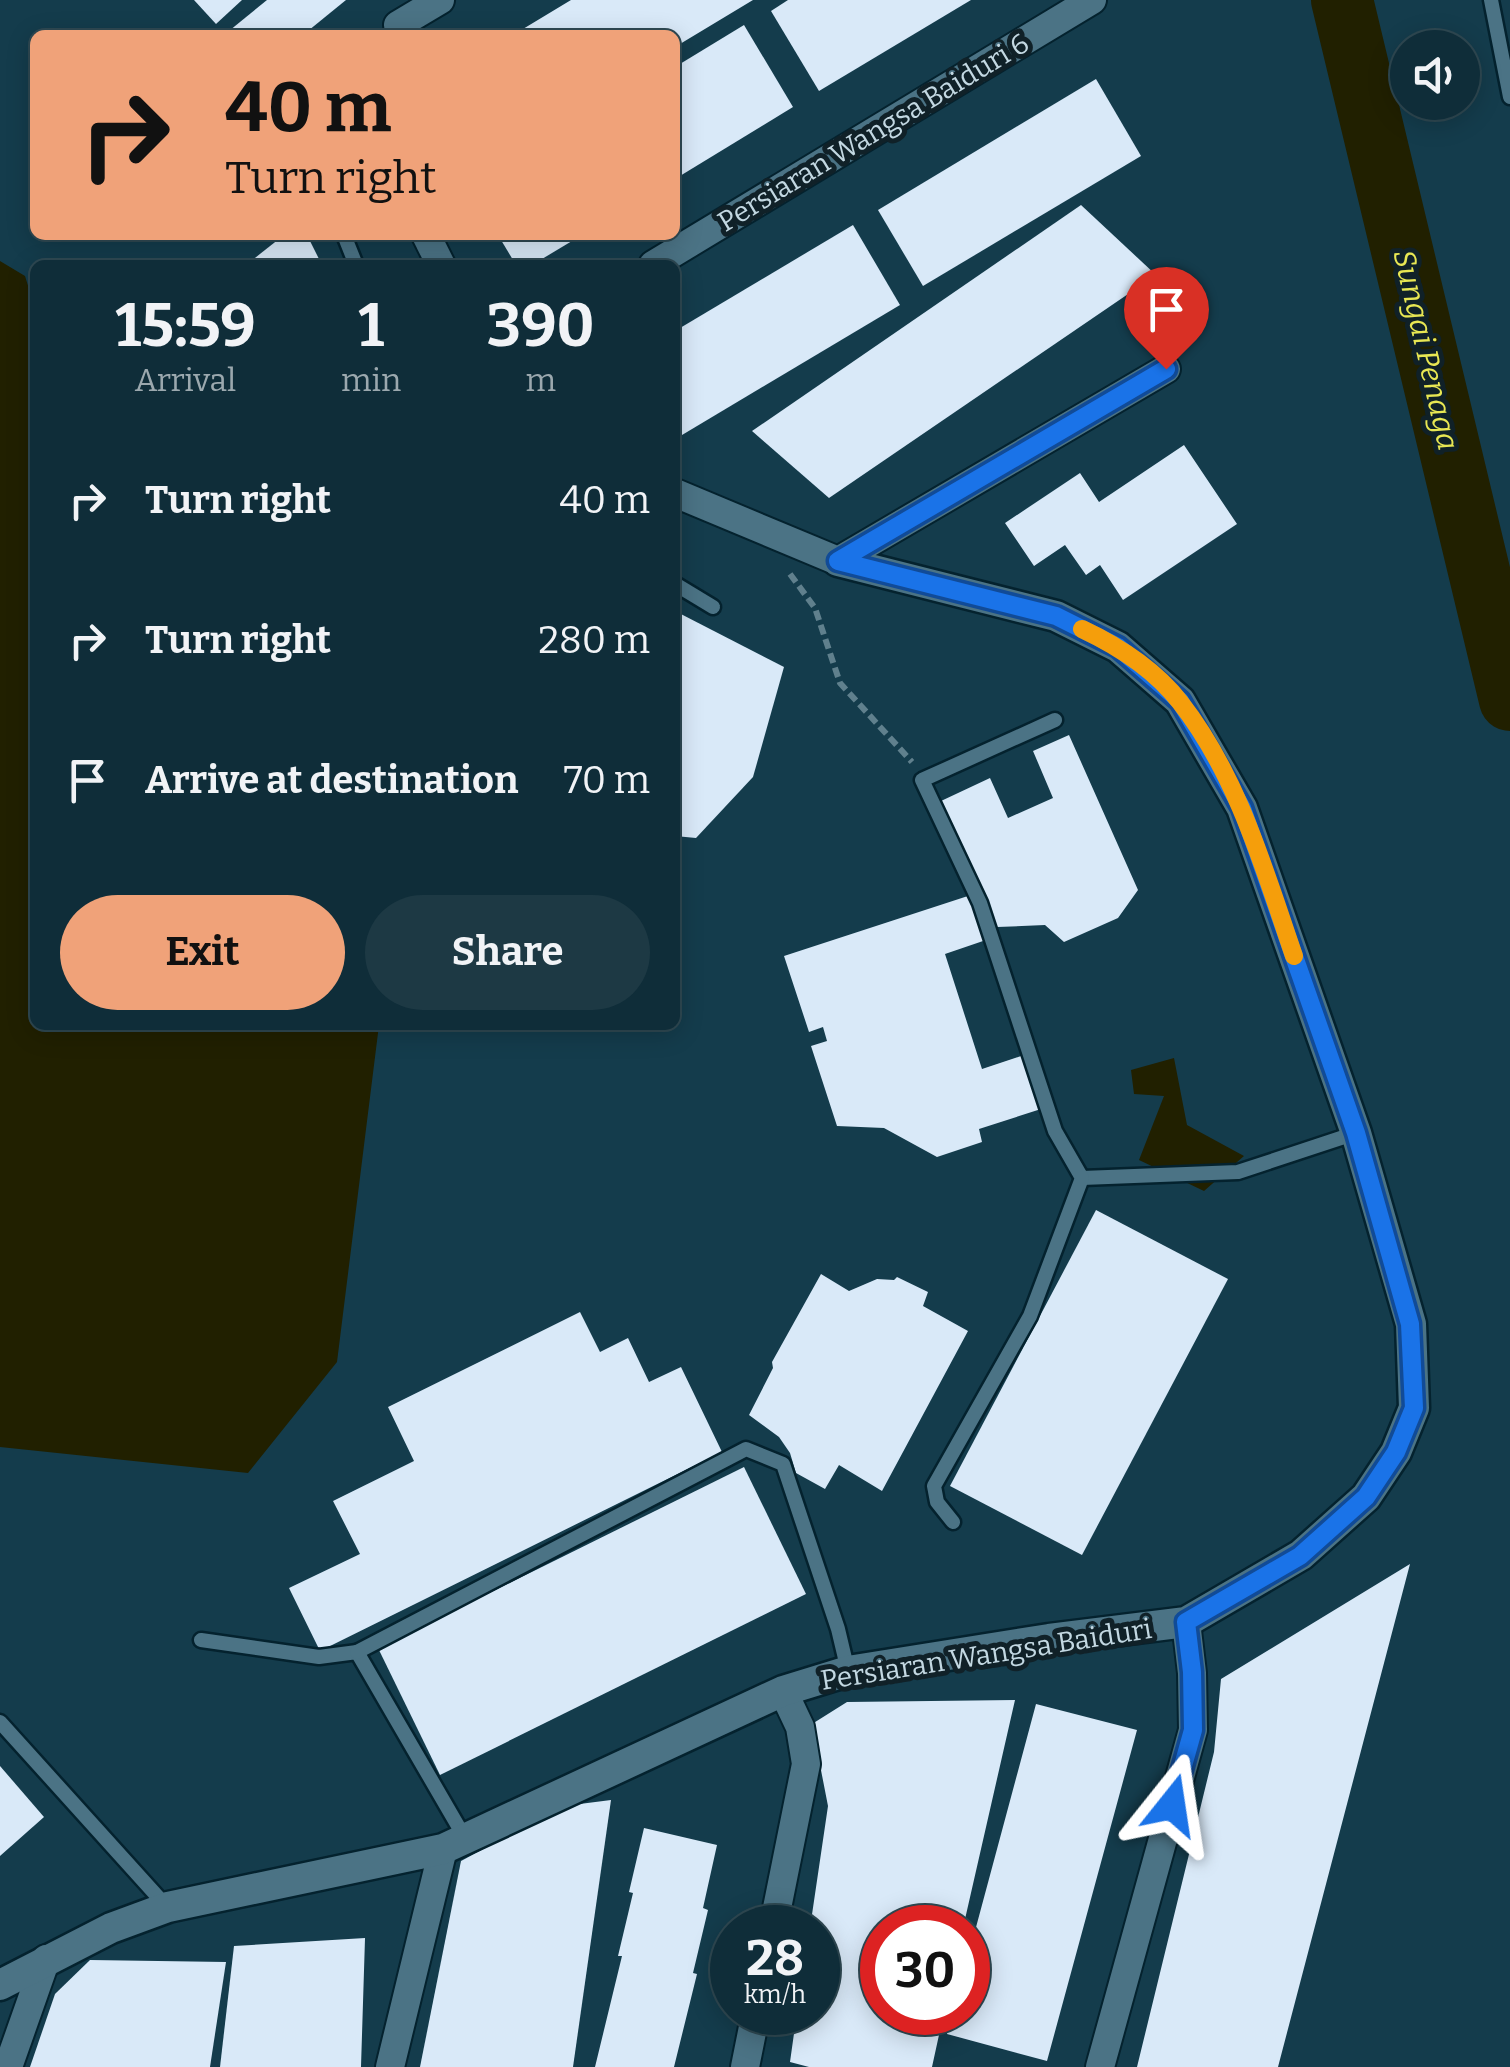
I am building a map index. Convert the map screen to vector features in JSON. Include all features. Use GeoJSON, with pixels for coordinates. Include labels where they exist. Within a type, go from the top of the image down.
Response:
{"type":"FeatureCollection","features":[{"type":"Feature","properties":{"kind":"street"},"geometry":{"type":"LineString","coordinates":[[397,20],[440,0]]}},
{"type":"Feature","properties":{"kind":"street","name":"Persiaran Wangsa Baiduri 6"},"geometry":{"type":"LineString","coordinates":[[662,260],[1092,0]]}},
{"type":"Feature","properties":{"kind":"street"},"geometry":{"type":"LineString","coordinates":[[838,561],[1166,369]]}},
{"type":"Feature","properties":{"kind":"street","name":"Persiaran Wangsa Baiduri"},"geometry":{"type":"LineString","coordinates":[[0,1985],[111,1928],[168,1907],[454,1844],[783,1690],[848,1671],[1186,1622],[1300,1556],[1366,1497],[1396,1452],[1414,1408],[1410,1324],[1356,1133],[1242,808],[1180,701],[1118,647],[1056,616],[838,561],[680,495]]}},
{"type":"Feature","properties":{"kind":"street"},"geometry":{"type":"LineString","coordinates":[[1100,2067],[1193,1730],[1186,1622]]}},
{"type":"Feature","properties":{"kind":"street"},"geometry":{"type":"LineString","coordinates":[[778,1905],[806,1764],[800,1726],[783,1690]]}},
{"type":"Feature","properties":{"kind":"street"},"geometry":{"type":"LineString","coordinates":[[390,2067],[454,1844]]}},
{"type":"Feature","properties":{"kind":"street"},"geometry":{"type":"LineString","coordinates":[[8,2067],[46,1959]]}},
{"type":"Feature","properties":{"kind":"street"},"geometry":{"type":"LineString","coordinates":[[745,2067],[751,2035]]}},
{"type":"Feature","properties":{"kind":"lane"},"geometry":{"type":"LineString","coordinates":[[1491,0],[1510,97]]}},
{"type":"Feature","properties":{"kind":"lane"},"geometry":{"type":"LineString","coordinates":[[680,587],[713,607]]}},
{"type":"Feature","properties":{"kind":"lane"},"geometry":{"type":"LineString","coordinates":[[1055,720],[922,780],[980,903],[1055,1131],[1082,1178]]}},
{"type":"Feature","properties":{"kind":"lane"},"geometry":{"type":"LineString","coordinates":[[1082,1178],[1238,1172],[1356,1133]]}},
{"type":"Feature","properties":{"kind":"lane"},"geometry":{"type":"LineString","coordinates":[[953,1522],[937,1502],[934,1486],[1030,1316],[1082,1178]]}},
{"type":"Feature","properties":{"kind":"lane"},"geometry":{"type":"LineString","coordinates":[[201,1640],[319,1657],[356,1652],[746,1449],[783,1464],[838,1628],[848,1671]]}},
{"type":"Feature","properties":{"kind":"lane"},"geometry":{"type":"LineString","coordinates":[[356,1652],[454,1844]]}},
{"type":"Feature","properties":{"kind":"lane"},"geometry":{"type":"LineString","coordinates":[[0,1722],[168,1907]]}},
{"type":"Feature","properties":{"kind":"path"},"geometry":{"type":"LineString","coordinates":[[758,529],[815,608],[840,683],[916,766],[922,780]]}},
{"type":"Feature","properties":{"kind":"shaded area"},"geometry":{"type":"Polygon","coordinates":[[[0,261],[25,276],[30,292],[30,1030],[378,1030],[337,1362],[248,1473],[0,1447],[0,261]]]}},
{"type":"Feature","properties":{"kind":"shaded area"},"geometry":{"type":"Polygon","coordinates":[[[1174,1058],[1187,1125],[1244,1156],[1204,1191],[1139,1160],[1164,1096],[1134,1094],[1131,1070],[1174,1058]]]}},
{"type":"Feature","properties":{"kind":"building"},"geometry":{"type":"Polygon","coordinates":[[[194,0],[242,0],[216,24],[194,0]]]}},
{"type":"Feature","properties":{"kind":"building"},"geometry":{"type":"Polygon","coordinates":[[[267,0],[346,0],[309,30],[230,30],[267,0]]]}},
{"type":"Feature","properties":{"kind":"building"},"geometry":{"type":"Polygon","coordinates":[[[571,0],[753,0],[680,44],[680,30],[521,30],[571,0]]]}},
{"type":"Feature","properties":{"kind":"building"},"geometry":{"type":"Polygon","coordinates":[[[788,0],[971,0],[819,91],[771,11],[788,0]]]}},
{"type":"Feature","properties":{"kind":"building"},"geometry":{"type":"Polygon","coordinates":[[[744,25],[793,107],[680,176],[680,64],[744,25]]]}},
{"type":"Feature","properties":{"kind":"building"},"geometry":{"type":"Polygon","coordinates":[[[1096,79],[1141,156],[923,286],[878,210],[1096,79]]]}},
{"type":"Feature","properties":{"kind":"building"},"geometry":{"type":"Polygon","coordinates":[[[1081,205],[1156,275],[829,498],[752,431],[1081,205]]]}},
{"type":"Feature","properties":{"kind":"building"},"geometry":{"type":"Polygon","coordinates":[[[853,225],[900,305],[680,436],[680,328],[853,225]]]}},
{"type":"Feature","properties":{"kind":"building"},"geometry":{"type":"Polygon","coordinates":[[[278,240],[310,240],[320,260],[252,260],[278,240]]]}},
{"type":"Feature","properties":{"kind":"building"},"geometry":{"type":"Polygon","coordinates":[[[501,240],[574,240],[540,260],[513,260],[501,240]]]}},
{"type":"Feature","properties":{"kind":"building"},"geometry":{"type":"Polygon","coordinates":[[[1184,445],[1237,524],[1123,600],[1100,565],[1086,575],[1065,545],[1034,566],[1005,523],[1080,473],[1099,502],[1184,445]]]}},
{"type":"Feature","properties":{"kind":"building"},"geometry":{"type":"Polygon","coordinates":[[[680,614],[784,667],[753,777],[696,838],[680,836],[680,614]]]}},
{"type":"Feature","properties":{"kind":"building"},"geometry":{"type":"Polygon","coordinates":[[[1069,735],[1138,890],[1118,918],[1064,942],[1045,925],[997,927],[941,801],[990,778],[1008,818],[1053,798],[1033,751],[1069,735]]]}},
{"type":"Feature","properties":{"kind":"building"},"geometry":{"type":"Polygon","coordinates":[[[971,895],[986,940],[945,954],[982,1069],[1024,1055],[1041,1109],[979,1129],[982,1142],[937,1157],[884,1128],[837,1126],[811,1046],[827,1041],[823,1027],[809,1032],[784,956],[971,895]]]}},
{"type":"Feature","properties":{"kind":"building"},"geometry":{"type":"Polygon","coordinates":[[[1096,1210],[1228,1279],[1082,1555],[950,1486],[1096,1210]]]}},
{"type":"Feature","properties":{"kind":"building"},"geometry":{"type":"Polygon","coordinates":[[[821,1274],[849,1291],[877,1279],[897,1277],[928,1292],[923,1306],[968,1331],[882,1491],[839,1465],[825,1489],[796,1473],[790,1453],[779,1437],[749,1415],[773,1368],[772,1362],[821,1274]]]}},
{"type":"Feature","properties":{"kind":"building"},"geometry":{"type":"Polygon","coordinates":[[[580,1312],[600,1352],[628,1338],[649,1382],[681,1367],[722,1452],[320,1651],[289,1588],[360,1554],[333,1501],[414,1461],[388,1407],[580,1312]]]}},
{"type":"Feature","properties":{"kind":"building"},"geometry":{"type":"Polygon","coordinates":[[[744,1467],[806,1594],[440,1775],[378,1648],[744,1467]]]}},
{"type":"Feature","properties":{"kind":"building"},"geometry":{"type":"Polygon","coordinates":[[[1410,1564],[1278,2067],[1137,2067],[1214,1752],[1221,1679],[1410,1564]]]}},
{"type":"Feature","properties":{"kind":"building"},"geometry":{"type":"Polygon","coordinates":[[[1015,1700],[968,1905],[860,1905],[860,2035],[939,2035],[932,2067],[809,2067],[790,2062],[794,2035],[840,2035],[840,1905],[813,1905],[828,1806],[812,1724],[847,1702],[1015,1700]]]}},
{"type":"Feature","properties":{"kind":"building"},"geometry":{"type":"Polygon","coordinates":[[[1036,1704],[1137,1730],[1047,2061],[951,2035],[990,2035],[990,1905],[982,1905],[1036,1704]]]}},
{"type":"Feature","properties":{"kind":"building"},"geometry":{"type":"Polygon","coordinates":[[[0,1766],[44,1817],[0,1856],[0,1766]]]}},
{"type":"Feature","properties":{"kind":"building"},"geometry":{"type":"Polygon","coordinates":[[[611,1800],[573,2067],[420,2067],[461,1861],[564,1806],[611,1800]]]}},
{"type":"Feature","properties":{"kind":"building"},"geometry":{"type":"Polygon","coordinates":[[[644,1828],[717,1845],[703,1908],[708,1910],[693,1973],[697,1974],[674,2067],[595,2067],[622,1956],[618,1956],[644,1828]]]}},
{"type":"Feature","properties":{"kind":"building"},"geometry":{"type":"Polygon","coordinates":[[[365,1938],[361,2067],[220,2067],[234,1946],[365,1938]]]}},
{"type":"Feature","properties":{"kind":"building"},"geometry":{"type":"Polygon","coordinates":[[[90,1960],[226,1962],[210,2067],[30,2067],[55,1994],[90,1960]]]}},
{"type":"Feature","properties":{"kind":"waterway","name":"Sungai Penaga"},"geometry":{"type":"LineString","coordinates":[[1342,0],[1510,700]]}},
{"type":"Feature","properties":{"kind":"slow traffic"},"geometry":{"type":"LineString","coordinates":[[1082,629],[1118,647],[1180,701],[1242,808],[1294,956]]}},
{"type":"Feature","properties":{"kind":"route"},"geometry":{"type":"LineString","coordinates":[[1166,369],[838,561],[1056,616],[1118,647],[1180,701],[1242,808],[1356,1133],[1410,1324],[1414,1408],[1396,1452],[1366,1497],[1300,1556],[1186,1622],[1193,1730],[1172,1805]]}}]}
